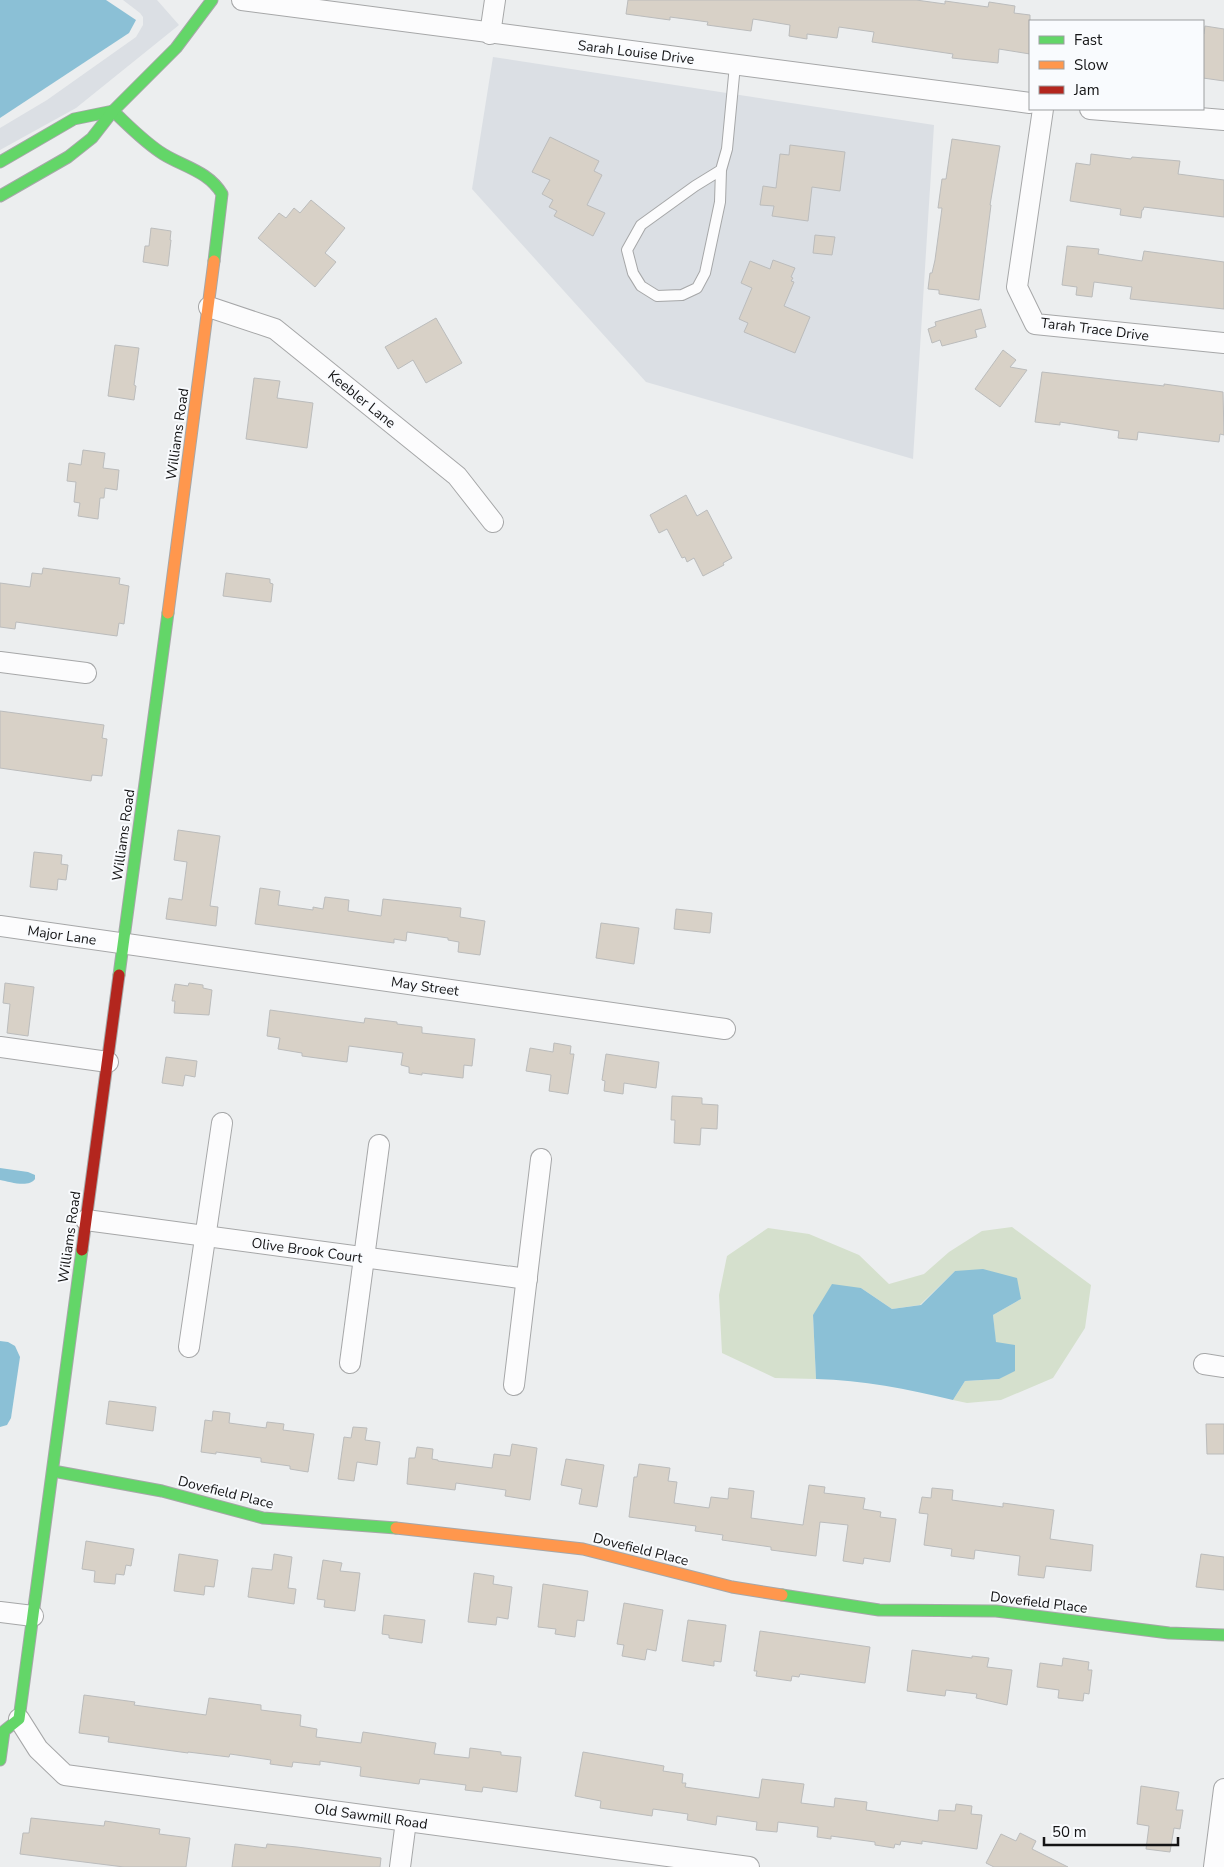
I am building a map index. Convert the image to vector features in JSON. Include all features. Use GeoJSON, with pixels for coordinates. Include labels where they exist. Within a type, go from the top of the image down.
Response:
{"type":"FeatureCollection","features":[{"type":"Feature","properties":{"kind":"street"},"geometry":{"type":"LineString","coordinates":[[0,196],[68,157],[92,138],[113,111],[176,48],[212,0]]}},
{"type":"Feature","properties":{"kind":"street","name":"Sarah Louise Drive"},"geometry":{"type":"LineString","coordinates":[[242,0],[490,34],[1029,103]]}},
{"type":"Feature","properties":{"kind":"street"},"geometry":{"type":"LineString","coordinates":[[490,34],[495,0]]}},
{"type":"Feature","properties":{"kind":"street","name":"Tarah Trace Drive"},"geometry":{"type":"LineString","coordinates":[[1043,110],[1017,287],[1035,324],[1224,343]]}},
{"type":"Feature","properties":{"kind":"street"},"geometry":{"type":"LineString","coordinates":[[1102,110],[1224,120]]}},
{"type":"Feature","properties":{"kind":"street"},"geometry":{"type":"LineString","coordinates":[[0,162],[74,119],[113,111]]}},
{"type":"Feature","properties":{"kind":"street","name":"Williams Road"},"geometry":{"type":"LineString","coordinates":[[18,1719],[124,943],[209,307],[222,194],[218,185],[203,173],[163,154],[141,138],[113,111]]}},
{"type":"Feature","properties":{"kind":"street","name":"Keebler Lane"},"geometry":{"type":"LineString","coordinates":[[209,307],[275,329],[457,476],[493,522]]}},
{"type":"Feature","properties":{"kind":"street"},"geometry":{"type":"LineString","coordinates":[[0,662],[86,674]]}},
{"type":"Feature","properties":{"kind":"street","name":"Major Lane"},"geometry":{"type":"LineString","coordinates":[[0,926],[124,943]]}},
{"type":"Feature","properties":{"kind":"street","name":"May Street"},"geometry":{"type":"LineString","coordinates":[[124,943],[725,1028]]}},
{"type":"Feature","properties":{"kind":"street"},"geometry":{"type":"LineString","coordinates":[[0,1047],[108,1062]]}},
{"type":"Feature","properties":{"kind":"street"},"geometry":{"type":"LineString","coordinates":[[189,1347],[222,1123]]}},
{"type":"Feature","properties":{"kind":"street"},"geometry":{"type":"LineString","coordinates":[[350,1363],[379,1145]]}},
{"type":"Feature","properties":{"kind":"street"},"geometry":{"type":"LineString","coordinates":[[514,1385],[541,1159]]}},
{"type":"Feature","properties":{"kind":"street","name":"Olive Brook Court"},"geometry":{"type":"LineString","coordinates":[[86,1220],[527,1279]]}},
{"type":"Feature","properties":{"kind":"street"},"geometry":{"type":"LineString","coordinates":[[1204,1364],[1224,1366]]}},
{"type":"Feature","properties":{"kind":"street","name":"Dovefield Place"},"geometry":{"type":"LineString","coordinates":[[52,1471],[162,1491],[264,1518],[397,1528],[583,1549],[732,1587],[880,1610],[996,1611],[1169,1634],[1224,1635]]}},
{"type":"Feature","properties":{"kind":"street"},"geometry":{"type":"LineString","coordinates":[[0,1612],[33,1616]]}},
{"type":"Feature","properties":{"kind":"street"},"geometry":{"type":"LineString","coordinates":[[0,1760],[4,1731],[18,1719]]}},
{"type":"Feature","properties":{"kind":"street","name":"Old Sawmill Road"},"geometry":{"type":"LineString","coordinates":[[18,1719],[38,1749],[65,1775],[750,1867]]}},
{"type":"Feature","properties":{"kind":"street"},"geometry":{"type":"LineString","coordinates":[[1214,1867],[1224,1789]]}},
{"type":"Feature","properties":{"kind":"street"},"geometry":{"type":"LineString","coordinates":[[400,1867],[406,1821]]}},
{"type":"Feature","properties":{"kind":"lane"},"geometry":{"type":"LineString","coordinates":[[722,170],[695,186],[641,225],[627,250],[632,273],[641,286],[657,296],[682,295],[697,288],[705,273],[720,202],[735,65]]}},
{"type":"Feature","properties":{"kind":"shaded area"},"geometry":{"type":"Polygon","coordinates":[[[123,0],[157,0],[179,25],[76,108],[0,150],[0,128],[47,100],[136,37],[143,25],[143,17],[123,0]]]}},
{"type":"Feature","properties":{"kind":"shaded area"},"geometry":{"type":"Polygon","coordinates":[[[493,57],[934,125],[913,459],[646,382],[472,189],[493,57]]]}},
{"type":"Feature","properties":{"kind":"green space"},"geometry":{"type":"Polygon","coordinates":[[[1012,1227],[1091,1285],[1085,1328],[1053,1378],[1001,1400],[967,1403],[953,1400],[965,1381],[999,1379],[993,1315],[1021,1299],[955,1271],[920,1305],[892,1309],[861,1288],[813,1315],[816,1379],[775,1378],[722,1353],[719,1295],[727,1256],[768,1228],[809,1234],[859,1255],[889,1284],[924,1274],[949,1252],[982,1231],[1012,1227]]]}},
{"type":"Feature","properties":{"kind":"water"},"geometry":{"type":"Polygon","coordinates":[[[0,0],[106,0],[136,20],[129,33],[0,118],[0,0]]]}},
{"type":"Feature","properties":{"kind":"water"},"geometry":{"type":"Polygon","coordinates":[[[0,1168],[28,1172],[35,1175],[35,1179],[24,1184],[0,1180],[0,1168]]]}},
{"type":"Feature","properties":{"kind":"water"},"geometry":{"type":"Polygon","coordinates":[[[983,1269],[1017,1278],[1021,1299],[993,1315],[996,1342],[1015,1345],[1015,1371],[999,1379],[965,1381],[953,1400],[885,1386],[851,1381],[816,1379],[813,1315],[832,1284],[861,1288],[892,1309],[921,1305],[955,1271],[983,1269]]]}},
{"type":"Feature","properties":{"kind":"water"},"geometry":{"type":"Polygon","coordinates":[[[0,1341],[8,1342],[15,1346],[20,1357],[11,1418],[7,1425],[0,1427],[0,1341]]]}},
{"type":"Feature","properties":{"kind":"building"},"geometry":{"type":"Polygon","coordinates":[[[628,0],[916,0],[945,4],[945,1],[988,7],[989,2],[1015,6],[1014,13],[1030,15],[1029,54],[999,49],[998,63],[952,58],[953,54],[872,42],[874,32],[839,27],[837,38],[807,34],[807,39],[789,36],[790,25],[753,19],[751,31],[707,25],[708,22],[670,17],[670,20],[626,14],[628,0]]]}},
{"type":"Feature","properties":{"kind":"building"},"geometry":{"type":"Polygon","coordinates":[[[1205,26],[1224,29],[1224,81],[1204,78],[1205,26]]]}},
{"type":"Feature","properties":{"kind":"building"},"geometry":{"type":"Polygon","coordinates":[[[550,137],[599,161],[594,171],[602,175],[587,205],[605,213],[593,236],[554,216],[557,211],[549,207],[553,200],[542,194],[550,180],[532,172],[550,137]]]}},
{"type":"Feature","properties":{"kind":"building"},"geometry":{"type":"Polygon","coordinates":[[[952,139],[1000,146],[990,205],[979,300],[939,294],[939,290],[928,289],[930,273],[932,273],[935,260],[942,208],[938,208],[942,179],[946,179],[952,139]]]}},
{"type":"Feature","properties":{"kind":"building"},"geometry":{"type":"Polygon","coordinates":[[[790,145],[845,152],[840,191],[812,187],[808,221],[772,216],[774,206],[760,205],[763,186],[776,188],[780,154],[789,155],[790,145]]]}},
{"type":"Feature","properties":{"kind":"building"},"geometry":{"type":"Polygon","coordinates":[[[1091,154],[1131,159],[1132,157],[1180,161],[1178,174],[1224,180],[1224,217],[1144,207],[1141,218],[1120,215],[1121,209],[1070,201],[1076,163],[1090,165],[1091,154]]]}},
{"type":"Feature","properties":{"kind":"building"},"geometry":{"type":"Polygon","coordinates":[[[311,200],[345,228],[325,253],[336,262],[315,287],[258,238],[279,213],[286,218],[294,208],[300,213],[311,200]]]}},
{"type":"Feature","properties":{"kind":"building"},"geometry":{"type":"Polygon","coordinates":[[[151,228],[171,231],[168,266],[143,262],[145,246],[149,246],[151,228]]]}},
{"type":"Feature","properties":{"kind":"building"},"geometry":{"type":"Polygon","coordinates":[[[815,235],[835,237],[832,255],[813,253],[815,235]]]}},
{"type":"Feature","properties":{"kind":"building"},"geometry":{"type":"Polygon","coordinates":[[[1067,246],[1099,249],[1098,254],[1142,261],[1144,251],[1224,262],[1224,309],[1130,299],[1132,287],[1094,282],[1092,297],[1076,295],[1077,287],[1062,285],[1067,246]]]}},
{"type":"Feature","properties":{"kind":"building"},"geometry":{"type":"Polygon","coordinates":[[[773,260],[795,268],[791,277],[793,278],[791,281],[794,282],[784,306],[810,317],[795,353],[744,332],[748,323],[739,319],[752,288],[741,283],[750,261],[770,269],[773,260]]]}},
{"type":"Feature","properties":{"kind":"building"},"geometry":{"type":"Polygon","coordinates":[[[981,309],[986,327],[975,330],[977,337],[942,346],[940,340],[932,343],[928,329],[936,326],[935,322],[981,309]]]}},
{"type":"Feature","properties":{"kind":"building"},"geometry":{"type":"Polygon","coordinates":[[[436,318],[462,363],[426,383],[413,360],[398,369],[385,347],[436,318]]]}},
{"type":"Feature","properties":{"kind":"building"},"geometry":{"type":"Polygon","coordinates":[[[115,345],[139,348],[134,400],[108,396],[115,345]]]}},
{"type":"Feature","properties":{"kind":"building"},"geometry":{"type":"Polygon","coordinates":[[[1003,350],[1016,360],[1010,367],[1027,370],[1000,407],[975,389],[1003,350]]]}},
{"type":"Feature","properties":{"kind":"building"},"geometry":{"type":"Polygon","coordinates":[[[1042,372],[1223,392],[1224,435],[1220,434],[1219,442],[1138,432],[1137,440],[1118,438],[1119,431],[1060,422],[1060,425],[1035,422],[1042,372]]]}},
{"type":"Feature","properties":{"kind":"building"},"geometry":{"type":"Polygon","coordinates":[[[254,378],[280,381],[277,398],[313,403],[307,448],[246,439],[254,378]]]}},
{"type":"Feature","properties":{"kind":"building"},"geometry":{"type":"Polygon","coordinates":[[[83,450],[105,453],[103,468],[119,470],[117,490],[105,488],[104,498],[100,498],[98,519],[78,516],[80,503],[74,502],[76,482],[67,481],[69,463],[81,465],[83,450]]]}},
{"type":"Feature","properties":{"kind":"building"},"geometry":{"type":"Polygon","coordinates":[[[686,495],[697,516],[707,510],[732,558],[723,563],[724,565],[703,576],[694,558],[687,562],[685,557],[682,558],[667,529],[659,533],[650,515],[686,495]]]}},
{"type":"Feature","properties":{"kind":"building"},"geometry":{"type":"Polygon","coordinates":[[[43,568],[120,578],[119,584],[129,586],[124,624],[119,623],[117,636],[16,622],[15,629],[0,627],[0,583],[30,587],[32,573],[42,574],[43,568]]]}},
{"type":"Feature","properties":{"kind":"building"},"geometry":{"type":"Polygon","coordinates":[[[226,573],[270,579],[270,583],[273,584],[271,602],[223,596],[226,573]]]}},
{"type":"Feature","properties":{"kind":"building"},"geometry":{"type":"Polygon","coordinates":[[[0,711],[104,725],[102,738],[107,739],[102,776],[92,775],[91,781],[0,768],[0,711]]]}},
{"type":"Feature","properties":{"kind":"building"},"geometry":{"type":"Polygon","coordinates":[[[178,830],[220,836],[210,906],[218,907],[216,926],[166,919],[169,898],[182,900],[187,862],[174,860],[178,830]]]}},
{"type":"Feature","properties":{"kind":"building"},"geometry":{"type":"Polygon","coordinates":[[[34,852],[62,855],[61,864],[68,865],[66,880],[58,879],[57,890],[30,887],[34,852]]]}},
{"type":"Feature","properties":{"kind":"building"},"geometry":{"type":"Polygon","coordinates":[[[260,888],[280,891],[278,905],[313,910],[313,907],[323,909],[325,897],[349,900],[348,911],[381,916],[383,899],[461,908],[460,917],[485,921],[480,955],[458,952],[459,942],[448,940],[448,938],[407,932],[406,941],[394,939],[394,943],[255,924],[260,888]]]}},
{"type":"Feature","properties":{"kind":"building"},"geometry":{"type":"Polygon","coordinates":[[[676,909],[712,913],[710,933],[674,929],[676,909]]]}},
{"type":"Feature","properties":{"kind":"building"},"geometry":{"type":"Polygon","coordinates":[[[601,923],[639,928],[634,964],[596,958],[601,923]]]}},
{"type":"Feature","properties":{"kind":"building"},"geometry":{"type":"Polygon","coordinates":[[[5,983],[34,987],[28,1036],[7,1033],[10,1004],[3,1003],[5,983]]]}},
{"type":"Feature","properties":{"kind":"building"},"geometry":{"type":"Polygon","coordinates":[[[189,983],[203,985],[203,988],[212,990],[209,1015],[174,1013],[175,1001],[172,1001],[175,984],[188,986],[189,983]]]}},
{"type":"Feature","properties":{"kind":"building"},"geometry":{"type":"Polygon","coordinates":[[[270,1010],[364,1023],[365,1018],[397,1022],[397,1024],[422,1027],[422,1033],[475,1039],[472,1066],[464,1065],[463,1078],[409,1073],[409,1067],[401,1065],[403,1053],[349,1046],[347,1062],[302,1056],[302,1053],[278,1049],[280,1038],[267,1036],[270,1010]]]}},
{"type":"Feature","properties":{"kind":"building"},"geometry":{"type":"Polygon","coordinates":[[[554,1043],[571,1046],[570,1054],[574,1054],[568,1094],[549,1091],[551,1075],[526,1071],[530,1048],[553,1052],[554,1043]]]}},
{"type":"Feature","properties":{"kind":"building"},"geometry":{"type":"Polygon","coordinates":[[[606,1054],[659,1062],[656,1088],[624,1083],[623,1094],[604,1091],[605,1081],[602,1080],[606,1054]]]}},
{"type":"Feature","properties":{"kind":"building"},"geometry":{"type":"Polygon","coordinates":[[[166,1057],[197,1061],[195,1077],[185,1075],[183,1086],[162,1083],[166,1057]]]}},
{"type":"Feature","properties":{"kind":"building"},"geometry":{"type":"Polygon","coordinates":[[[672,1096],[702,1098],[702,1104],[718,1105],[717,1129],[701,1128],[700,1145],[674,1143],[675,1120],[671,1120],[672,1096]]]}},
{"type":"Feature","properties":{"kind":"building"},"geometry":{"type":"Polygon","coordinates":[[[109,1401],[156,1407],[153,1431],[106,1424],[109,1401]]]}},
{"type":"Feature","properties":{"kind":"building"},"geometry":{"type":"Polygon","coordinates":[[[213,1411],[230,1413],[229,1423],[266,1428],[267,1422],[284,1424],[283,1430],[314,1434],[308,1472],[290,1469],[290,1466],[261,1462],[261,1458],[201,1452],[205,1420],[212,1421],[213,1411]]]}},
{"type":"Feature","properties":{"kind":"building"},"geometry":{"type":"Polygon","coordinates":[[[1206,1424],[1224,1424],[1224,1454],[1207,1454],[1206,1424]]]}},
{"type":"Feature","properties":{"kind":"building"},"geometry":{"type":"Polygon","coordinates":[[[353,1427],[367,1428],[365,1440],[380,1442],[377,1465],[357,1462],[354,1481],[338,1479],[344,1437],[351,1438],[353,1427]]]}},
{"type":"Feature","properties":{"kind":"building"},"geometry":{"type":"Polygon","coordinates":[[[512,1444],[537,1448],[530,1500],[505,1496],[506,1490],[456,1483],[455,1490],[407,1484],[409,1458],[415,1458],[417,1447],[433,1449],[432,1459],[438,1461],[492,1468],[494,1454],[510,1456],[512,1444]]]}},
{"type":"Feature","properties":{"kind":"building"},"geometry":{"type":"Polygon","coordinates":[[[566,1459],[604,1465],[597,1507],[579,1504],[582,1489],[561,1485],[566,1459]]]}},
{"type":"Feature","properties":{"kind":"building"},"geometry":{"type":"Polygon","coordinates":[[[639,1464],[670,1468],[668,1481],[677,1482],[674,1503],[709,1508],[711,1497],[728,1499],[729,1488],[754,1491],[751,1518],[803,1525],[809,1485],[825,1487],[824,1493],[865,1498],[863,1509],[881,1512],[880,1517],[896,1519],[890,1562],[864,1558],[863,1564],[843,1561],[848,1525],[820,1522],[816,1556],[771,1550],[771,1547],[722,1540],[723,1535],[695,1531],[696,1526],[629,1517],[634,1477],[637,1477],[639,1464]]]}},
{"type":"Feature","properties":{"kind":"building"},"geometry":{"type":"Polygon","coordinates":[[[932,1488],[953,1490],[952,1500],[1003,1507],[1003,1503],[1054,1510],[1050,1539],[1093,1545],[1091,1571],[1046,1566],[1044,1578],[1018,1575],[1020,1556],[975,1550],[974,1559],[951,1556],[952,1549],[924,1545],[928,1514],[919,1513],[922,1497],[931,1498],[932,1488]]]}},
{"type":"Feature","properties":{"kind":"building"},"geometry":{"type":"Polygon","coordinates":[[[86,1541],[134,1549],[131,1566],[126,1565],[124,1575],[116,1574],[115,1584],[94,1582],[95,1571],[82,1569],[86,1541]]]}},
{"type":"Feature","properties":{"kind":"building"},"geometry":{"type":"Polygon","coordinates":[[[179,1554],[218,1560],[214,1587],[205,1586],[204,1595],[174,1591],[179,1554]]]}},
{"type":"Feature","properties":{"kind":"building"},"geometry":{"type":"Polygon","coordinates":[[[274,1554],[292,1557],[288,1588],[296,1589],[294,1604],[248,1597],[252,1568],[272,1570],[274,1554]]]}},
{"type":"Feature","properties":{"kind":"building"},"geometry":{"type":"Polygon","coordinates":[[[1201,1554],[1224,1557],[1224,1590],[1196,1587],[1201,1554]]]}},
{"type":"Feature","properties":{"kind":"building"},"geometry":{"type":"Polygon","coordinates":[[[323,1560],[342,1563],[340,1571],[360,1573],[355,1611],[324,1607],[325,1600],[317,1599],[323,1560]]]}},
{"type":"Feature","properties":{"kind":"building"},"geometry":{"type":"Polygon","coordinates":[[[474,1573],[494,1576],[493,1584],[512,1587],[508,1619],[497,1617],[496,1625],[468,1622],[474,1573]]]}},
{"type":"Feature","properties":{"kind":"building"},"geometry":{"type":"Polygon","coordinates":[[[543,1584],[588,1591],[584,1621],[577,1620],[575,1637],[555,1634],[556,1629],[538,1627],[543,1584]]]}},
{"type":"Feature","properties":{"kind":"building"},"geometry":{"type":"Polygon","coordinates":[[[624,1603],[663,1610],[656,1651],[647,1649],[645,1660],[622,1656],[624,1645],[617,1644],[624,1603]]]}},
{"type":"Feature","properties":{"kind":"building"},"geometry":{"type":"Polygon","coordinates":[[[384,1615],[425,1620],[422,1643],[389,1638],[389,1635],[382,1634],[384,1615]]]}},
{"type":"Feature","properties":{"kind":"building"},"geometry":{"type":"Polygon","coordinates":[[[688,1620],[726,1625],[721,1662],[714,1661],[714,1666],[682,1661],[688,1620]]]}},
{"type":"Feature","properties":{"kind":"building"},"geometry":{"type":"Polygon","coordinates":[[[760,1631],[870,1647],[865,1683],[800,1674],[799,1677],[792,1676],[791,1681],[756,1676],[757,1671],[754,1671],[760,1631]]]}},
{"type":"Feature","properties":{"kind":"building"},"geometry":{"type":"Polygon","coordinates":[[[912,1650],[972,1658],[972,1656],[989,1658],[987,1667],[1012,1670],[1007,1705],[976,1698],[977,1694],[946,1690],[945,1696],[907,1691],[912,1650]]]}},
{"type":"Feature","properties":{"kind":"building"},"geometry":{"type":"Polygon","coordinates":[[[1063,1658],[1089,1662],[1088,1670],[1092,1670],[1089,1694],[1084,1693],[1083,1701],[1058,1698],[1059,1690],[1037,1687],[1040,1663],[1062,1666],[1063,1658]]]}},
{"type":"Feature","properties":{"kind":"building"},"geometry":{"type":"Polygon","coordinates":[[[84,1695],[135,1702],[134,1705],[206,1715],[209,1698],[261,1705],[261,1710],[301,1715],[300,1726],[317,1729],[316,1737],[361,1743],[363,1732],[436,1743],[434,1754],[469,1758],[470,1748],[501,1752],[501,1755],[521,1757],[517,1792],[483,1787],[482,1792],[465,1790],[466,1785],[420,1779],[419,1784],[360,1776],[361,1767],[320,1761],[320,1765],[293,1762],[292,1767],[270,1764],[271,1760],[230,1754],[229,1757],[188,1753],[108,1742],[109,1737],[79,1733],[84,1695]]]}},
{"type":"Feature","properties":{"kind":"building"},"geometry":{"type":"Polygon","coordinates":[[[583,1752],[664,1766],[663,1771],[683,1774],[682,1783],[686,1783],[685,1787],[759,1798],[762,1779],[804,1784],[801,1803],[834,1807],[835,1798],[867,1802],[866,1810],[938,1821],[939,1810],[955,1811],[956,1804],[972,1806],[971,1814],[982,1815],[977,1849],[922,1841],[922,1844],[901,1841],[900,1845],[895,1844],[894,1848],[875,1845],[875,1842],[831,1836],[831,1839],[817,1837],[818,1827],[778,1822],[777,1832],[756,1830],[757,1822],[717,1816],[716,1825],[687,1820],[688,1814],[653,1809],[652,1816],[600,1808],[601,1801],[575,1796],[583,1752]]]}},
{"type":"Feature","properties":{"kind":"building"},"geometry":{"type":"Polygon","coordinates":[[[1141,1786],[1179,1792],[1176,1810],[1183,1810],[1180,1829],[1174,1828],[1170,1852],[1146,1849],[1149,1826],[1137,1824],[1141,1786]]]}},
{"type":"Feature","properties":{"kind":"building"},"geometry":{"type":"Polygon","coordinates":[[[31,1818],[104,1826],[105,1821],[160,1829],[159,1834],[190,1838],[186,1867],[124,1867],[20,1854],[23,1833],[29,1833],[31,1818]]]}},
{"type":"Feature","properties":{"kind":"building"},"geometry":{"type":"Polygon","coordinates":[[[1020,1833],[1036,1841],[1032,1849],[1068,1867],[994,1867],[986,1863],[1001,1834],[1016,1841],[1020,1833]]]}},
{"type":"Feature","properties":{"kind":"building"},"geometry":{"type":"Polygon","coordinates":[[[235,1844],[266,1848],[267,1844],[381,1858],[380,1867],[232,1867],[235,1844]]]}},
{"type":"Feature","properties":{"kind":"traffic: fast"},"geometry":{"type":"LineString","coordinates":[[0,196],[68,157],[92,138],[113,111],[176,48],[212,0]]}},
{"type":"Feature","properties":{"kind":"traffic: fast"},"geometry":{"type":"LineString","coordinates":[[0,162],[74,119],[113,111]]}},
{"type":"Feature","properties":{"kind":"traffic: fast"},"geometry":{"type":"LineString","coordinates":[[113,111],[149,144],[171,159],[203,175],[222,194],[214,261]]}},
{"type":"Feature","properties":{"kind":"traffic: fast"},"geometry":{"type":"LineString","coordinates":[[119,975],[168,613]]}},
{"type":"Feature","properties":{"kind":"traffic: fast"},"geometry":{"type":"LineString","coordinates":[[0,1760],[4,1731],[19,1719],[82,1250]]}},
{"type":"Feature","properties":{"kind":"traffic: fast"},"geometry":{"type":"LineString","coordinates":[[53,1471],[162,1491],[263,1518],[396,1528]]}},
{"type":"Feature","properties":{"kind":"traffic: fast"},"geometry":{"type":"LineString","coordinates":[[782,1595],[879,1610],[996,1611],[1169,1633],[1224,1635]]}},
{"type":"Feature","properties":{"kind":"traffic: slow"},"geometry":{"type":"LineString","coordinates":[[168,613],[214,261]]}},
{"type":"Feature","properties":{"kind":"traffic: slow"},"geometry":{"type":"LineString","coordinates":[[396,1528],[583,1549],[732,1587],[782,1595]]}},
{"type":"Feature","properties":{"kind":"traffic: jam"},"geometry":{"type":"LineString","coordinates":[[82,1250],[119,975]]}}]}
